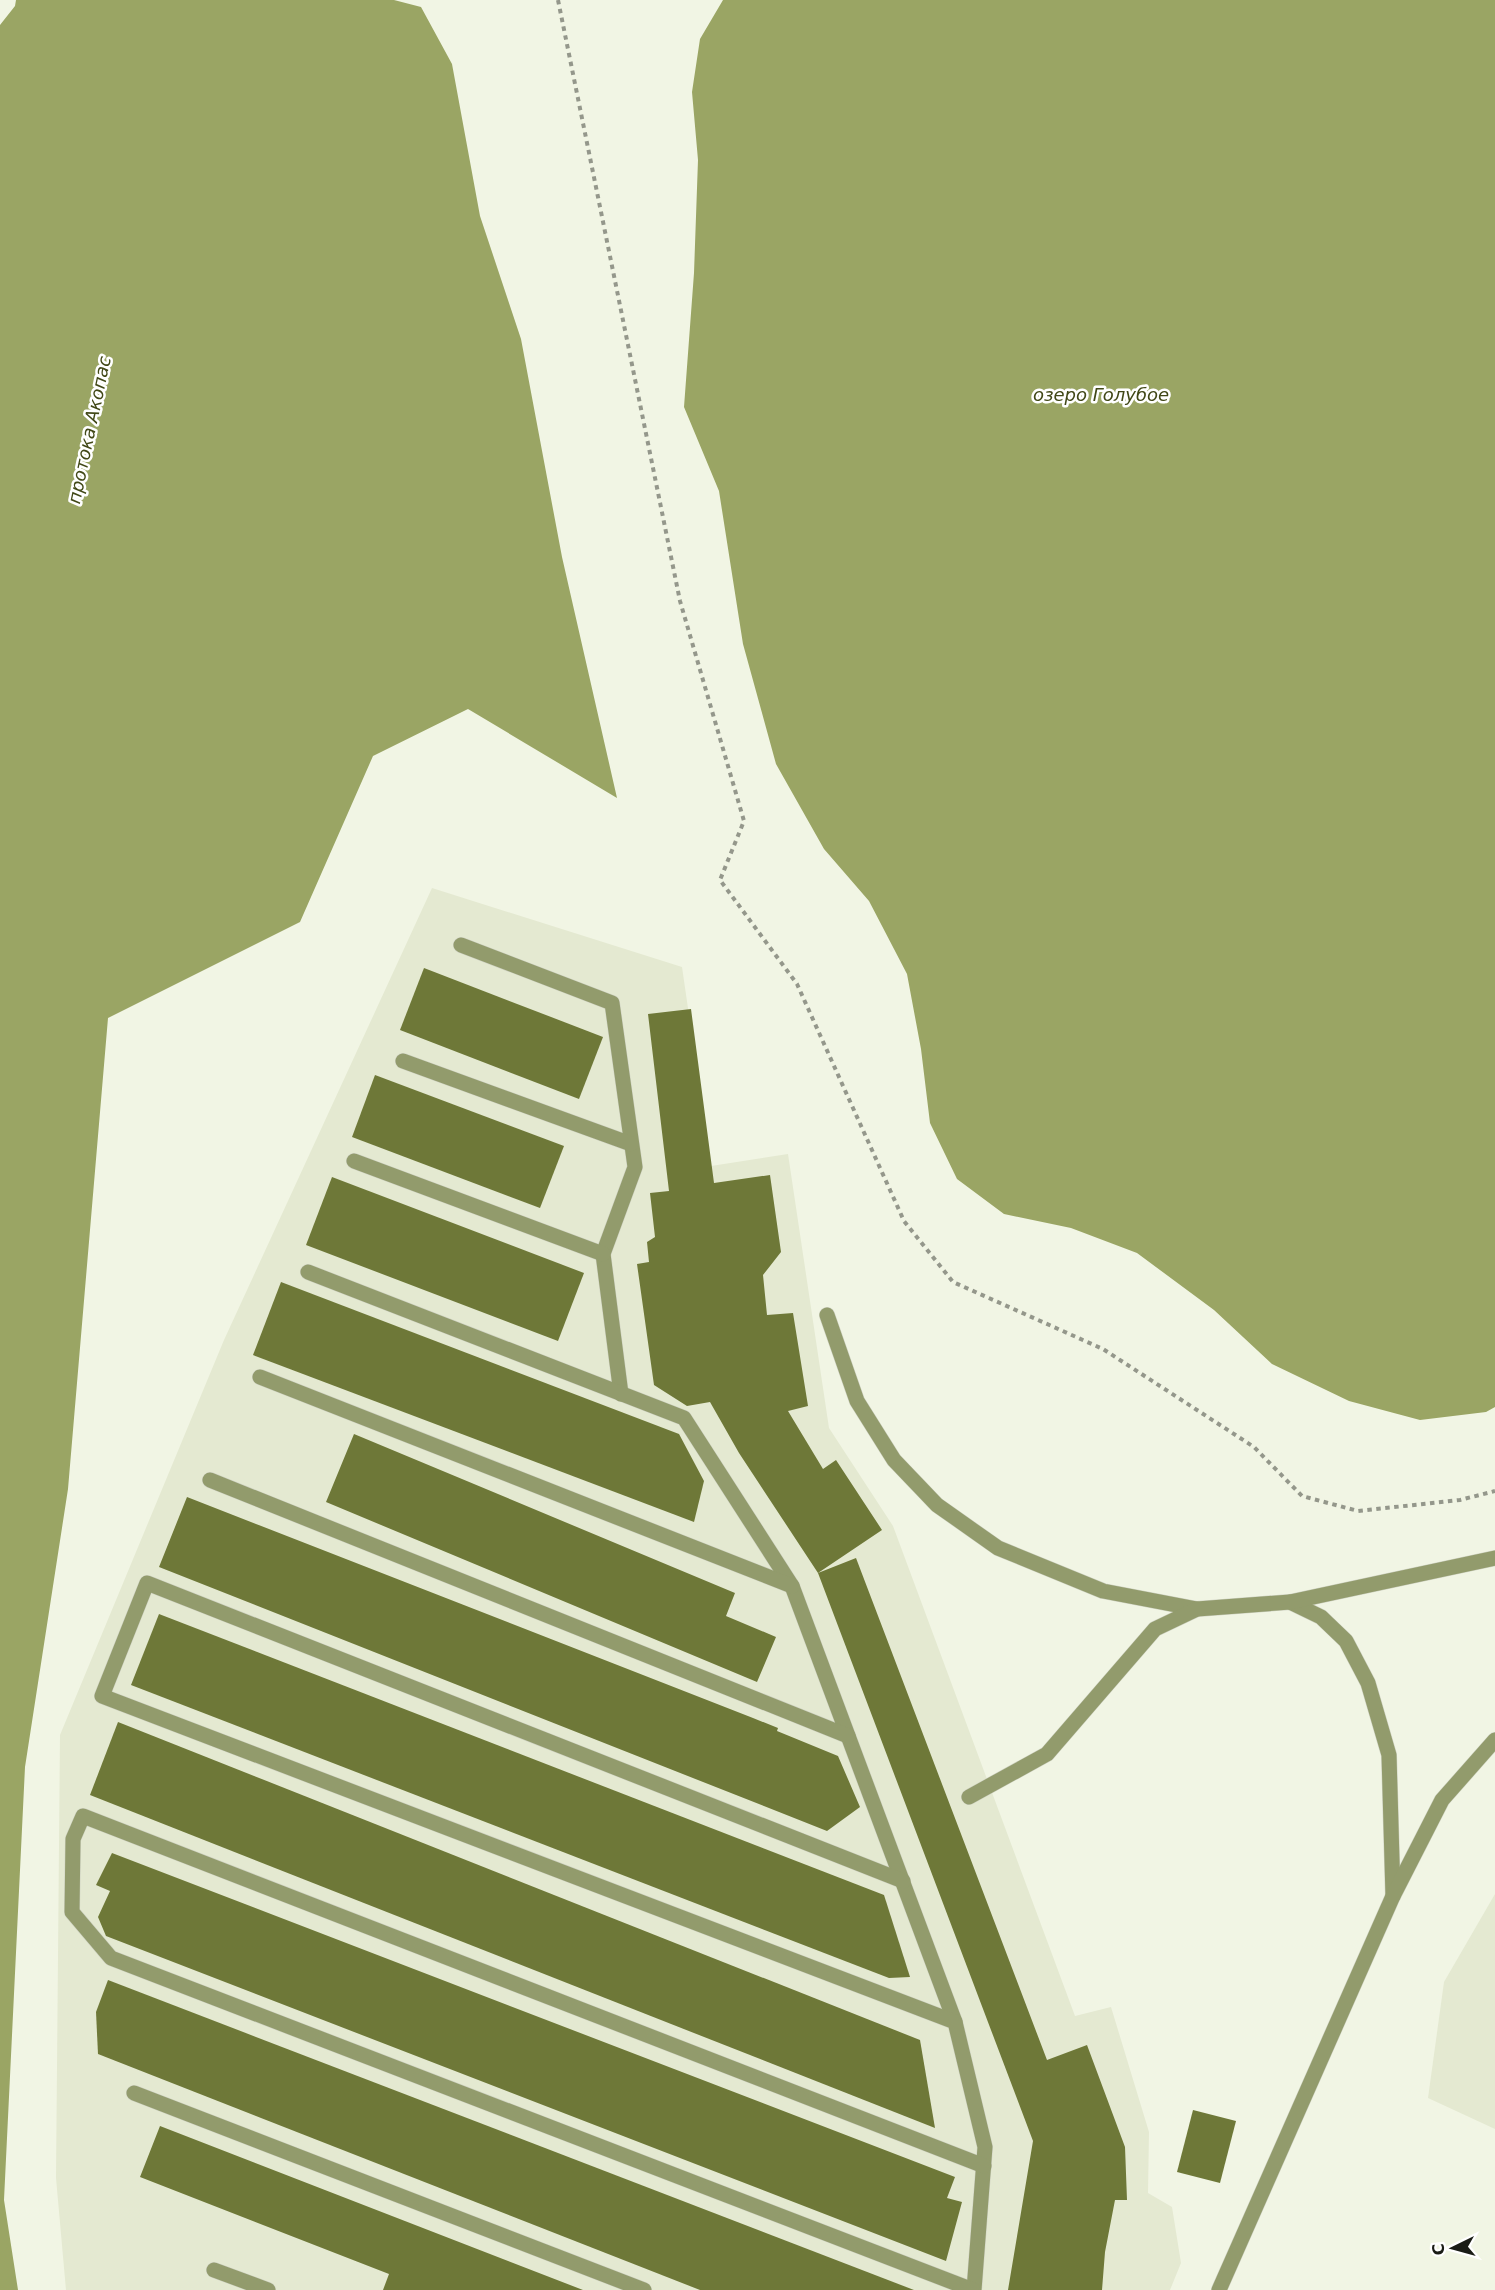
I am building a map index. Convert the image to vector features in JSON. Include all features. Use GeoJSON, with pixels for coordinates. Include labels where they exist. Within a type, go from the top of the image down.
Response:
{"type":"FeatureCollection","features":[{"type":"Feature","properties":{"kind":"street"},"geometry":{"type":"LineString","coordinates":[[461,945],[612,1003],[635,1167],[603,1254],[621,1394]]}},
{"type":"Feature","properties":{"kind":"street"},"geometry":{"type":"LineString","coordinates":[[403,1061],[631,1144]]}},
{"type":"Feature","properties":{"kind":"street"},"geometry":{"type":"LineString","coordinates":[[354,1161],[603,1254]]}},
{"type":"Feature","properties":{"kind":"street"},"geometry":{"type":"LineString","coordinates":[[308,1272],[684,1418],[792,1586],[956,2022],[985,2147],[984,2166],[973,2290],[111,1958],[72,1912],[73,1839],[83,1816],[984,2166]]}},
{"type":"Feature","properties":{"kind":"street"},"geometry":{"type":"LineString","coordinates":[[827,1315],[858,1401],[894,1460],[937,1505],[998,1548],[1092,1587],[1197,1609],[1290,1602],[1495,1558]]}},
{"type":"Feature","properties":{"kind":"street"},"geometry":{"type":"LineString","coordinates":[[260,1377],[792,1586]]}},
{"type":"Feature","properties":{"kind":"street"},"geometry":{"type":"LineString","coordinates":[[210,1480],[848,1736]]}},
{"type":"Feature","properties":{"kind":"street"},"geometry":{"type":"LineString","coordinates":[[903,1881],[147,1583],[102,1696],[956,2022]]}},
{"type":"Feature","properties":{"kind":"street"},"geometry":{"type":"LineString","coordinates":[[1290,1602],[1321,1617],[1346,1641],[1368,1683],[1389,1755],[1393,1896]]}},
{"type":"Feature","properties":{"kind":"street"},"geometry":{"type":"LineString","coordinates":[[969,1797],[1047,1754],[1155,1629],[1197,1609]]}},
{"type":"Feature","properties":{"kind":"street"},"geometry":{"type":"LineString","coordinates":[[1220,2290],[1393,1896],[1442,1800],[1495,1740]]}},
{"type":"Feature","properties":{"kind":"street"},"geometry":{"type":"LineString","coordinates":[[135,2093],[644,2290]]}},
{"type":"Feature","properties":{"kind":"street"},"geometry":{"type":"LineString","coordinates":[[214,2270],[268,2290]]}},
{"type":"Feature","properties":{"kind":"path"},"geometry":{"type":"LineString","coordinates":[[558,0],[680,601],[744,821],[720,880],[797,984],[903,1221],[953,1282],[1103,1349],[1254,1447],[1302,1496],[1358,1511],[1460,1500],[1495,1491]]}},
{"type":"Feature","properties":{"kind":"shaded area"},"geometry":{"type":"Polygon","coordinates":[[[432,888],[682,967],[711,1166],[788,1154],[829,1428],[893,1526],[1075,2016],[1111,2007],[1149,2132],[1148,2193],[1172,2207],[1181,2263],[1170,2290],[66,2290],[56,2178],[60,1735],[224,1340],[432,888]]]}},
{"type":"Feature","properties":{"kind":"shaded area"},"geometry":{"type":"Polygon","coordinates":[[[1495,1894],[1495,2129],[1428,2098],[1444,1982],[1495,1894]]]}},
{"type":"Feature","properties":{"kind":"water","name":"протока Акопас"},"geometry":{"type":"Polygon","coordinates":[[[16,0],[394,0],[421,7],[452,64],[480,216],[521,339],[562,557],[617,798],[468,709],[373,756],[300,922],[108,1018],[68,1489],[25,1767],[4,2200],[18,2290],[0,2290],[0,25],[15,6],[16,0]]]}},
{"type":"Feature","properties":{"kind":"water","name":"озеро Голубое"},"geometry":{"type":"Polygon","coordinates":[[[723,0],[1495,0],[1495,1407],[1486,1412],[1420,1420],[1349,1401],[1272,1364],[1214,1310],[1137,1253],[1071,1228],[1004,1214],[957,1179],[930,1123],[921,1049],[907,974],[869,901],[824,849],[776,764],[743,644],[719,491],[684,407],[694,273],[698,160],[692,92],[700,39],[723,0]]]}},
{"type":"Feature","properties":{"kind":"building"},"geometry":{"type":"Polygon","coordinates":[[[424,968],[603,1037],[579,1099],[400,1030],[424,968]]]}},
{"type":"Feature","properties":{"kind":"building"},"geometry":{"type":"Polygon","coordinates":[[[691,1009],[714,1183],[770,1175],[781,1252],[763,1275],[767,1315],[793,1313],[808,1406],[788,1411],[823,1469],[836,1460],[882,1530],[818,1573],[739,1453],[710,1402],[687,1406],[654,1385],[637,1264],[649,1262],[647,1242],[655,1237],[650,1193],[669,1191],[648,1014],[691,1009]]]}},
{"type":"Feature","properties":{"kind":"building"},"geometry":{"type":"Polygon","coordinates":[[[375,1075],[564,1146],[540,1208],[352,1137],[375,1075]]]}},
{"type":"Feature","properties":{"kind":"building"},"geometry":{"type":"Polygon","coordinates":[[[332,1177],[584,1273],[558,1341],[306,1245],[332,1177]]]}},
{"type":"Feature","properties":{"kind":"building"},"geometry":{"type":"Polygon","coordinates":[[[281,1282],[679,1434],[704,1481],[694,1522],[253,1355],[281,1282]]]}},
{"type":"Feature","properties":{"kind":"building"},"geometry":{"type":"Polygon","coordinates":[[[354,1434],[735,1593],[726,1616],[776,1637],[757,1682],[326,1502],[354,1434]]]}},
{"type":"Feature","properties":{"kind":"building"},"geometry":{"type":"Polygon","coordinates":[[[187,1497],[778,1728],[777,1731],[838,1756],[860,1807],[827,1831],[159,1567],[187,1497]]]}},
{"type":"Feature","properties":{"kind":"building"},"geometry":{"type":"Polygon","coordinates":[[[856,1558],[1047,2060],[1087,2045],[1125,2147],[1127,2200],[1115,2200],[1105,2252],[1102,2290],[1008,2290],[1033,2141],[818,1573],[856,1558]]]}},
{"type":"Feature","properties":{"kind":"building"},"geometry":{"type":"Polygon","coordinates":[[[159,1614],[884,1895],[910,1977],[889,1978],[131,1685],[159,1614]]]}},
{"type":"Feature","properties":{"kind":"building"},"geometry":{"type":"Polygon","coordinates":[[[118,1722],[920,2040],[935,2128],[90,1795],[118,1722]]]}},
{"type":"Feature","properties":{"kind":"building"},"geometry":{"type":"Polygon","coordinates":[[[112,1853],[955,2177],[947,2198],[962,2202],[946,2261],[106,1936],[98,1917],[110,1891],[96,1885],[112,1853]]]}},
{"type":"Feature","properties":{"kind":"building"},"geometry":{"type":"Polygon","coordinates":[[[108,1980],[914,2290],[700,2290],[98,2054],[96,2012],[108,1980]]]}},
{"type":"Feature","properties":{"kind":"building"},"geometry":{"type":"Polygon","coordinates":[[[1193,2110],[1236,2121],[1220,2183],[1177,2172],[1193,2110]]]}},
{"type":"Feature","properties":{"kind":"building"},"geometry":{"type":"Polygon","coordinates":[[[160,2126],[583,2290],[383,2290],[389,2274],[140,2177],[160,2126]]]}}]}
